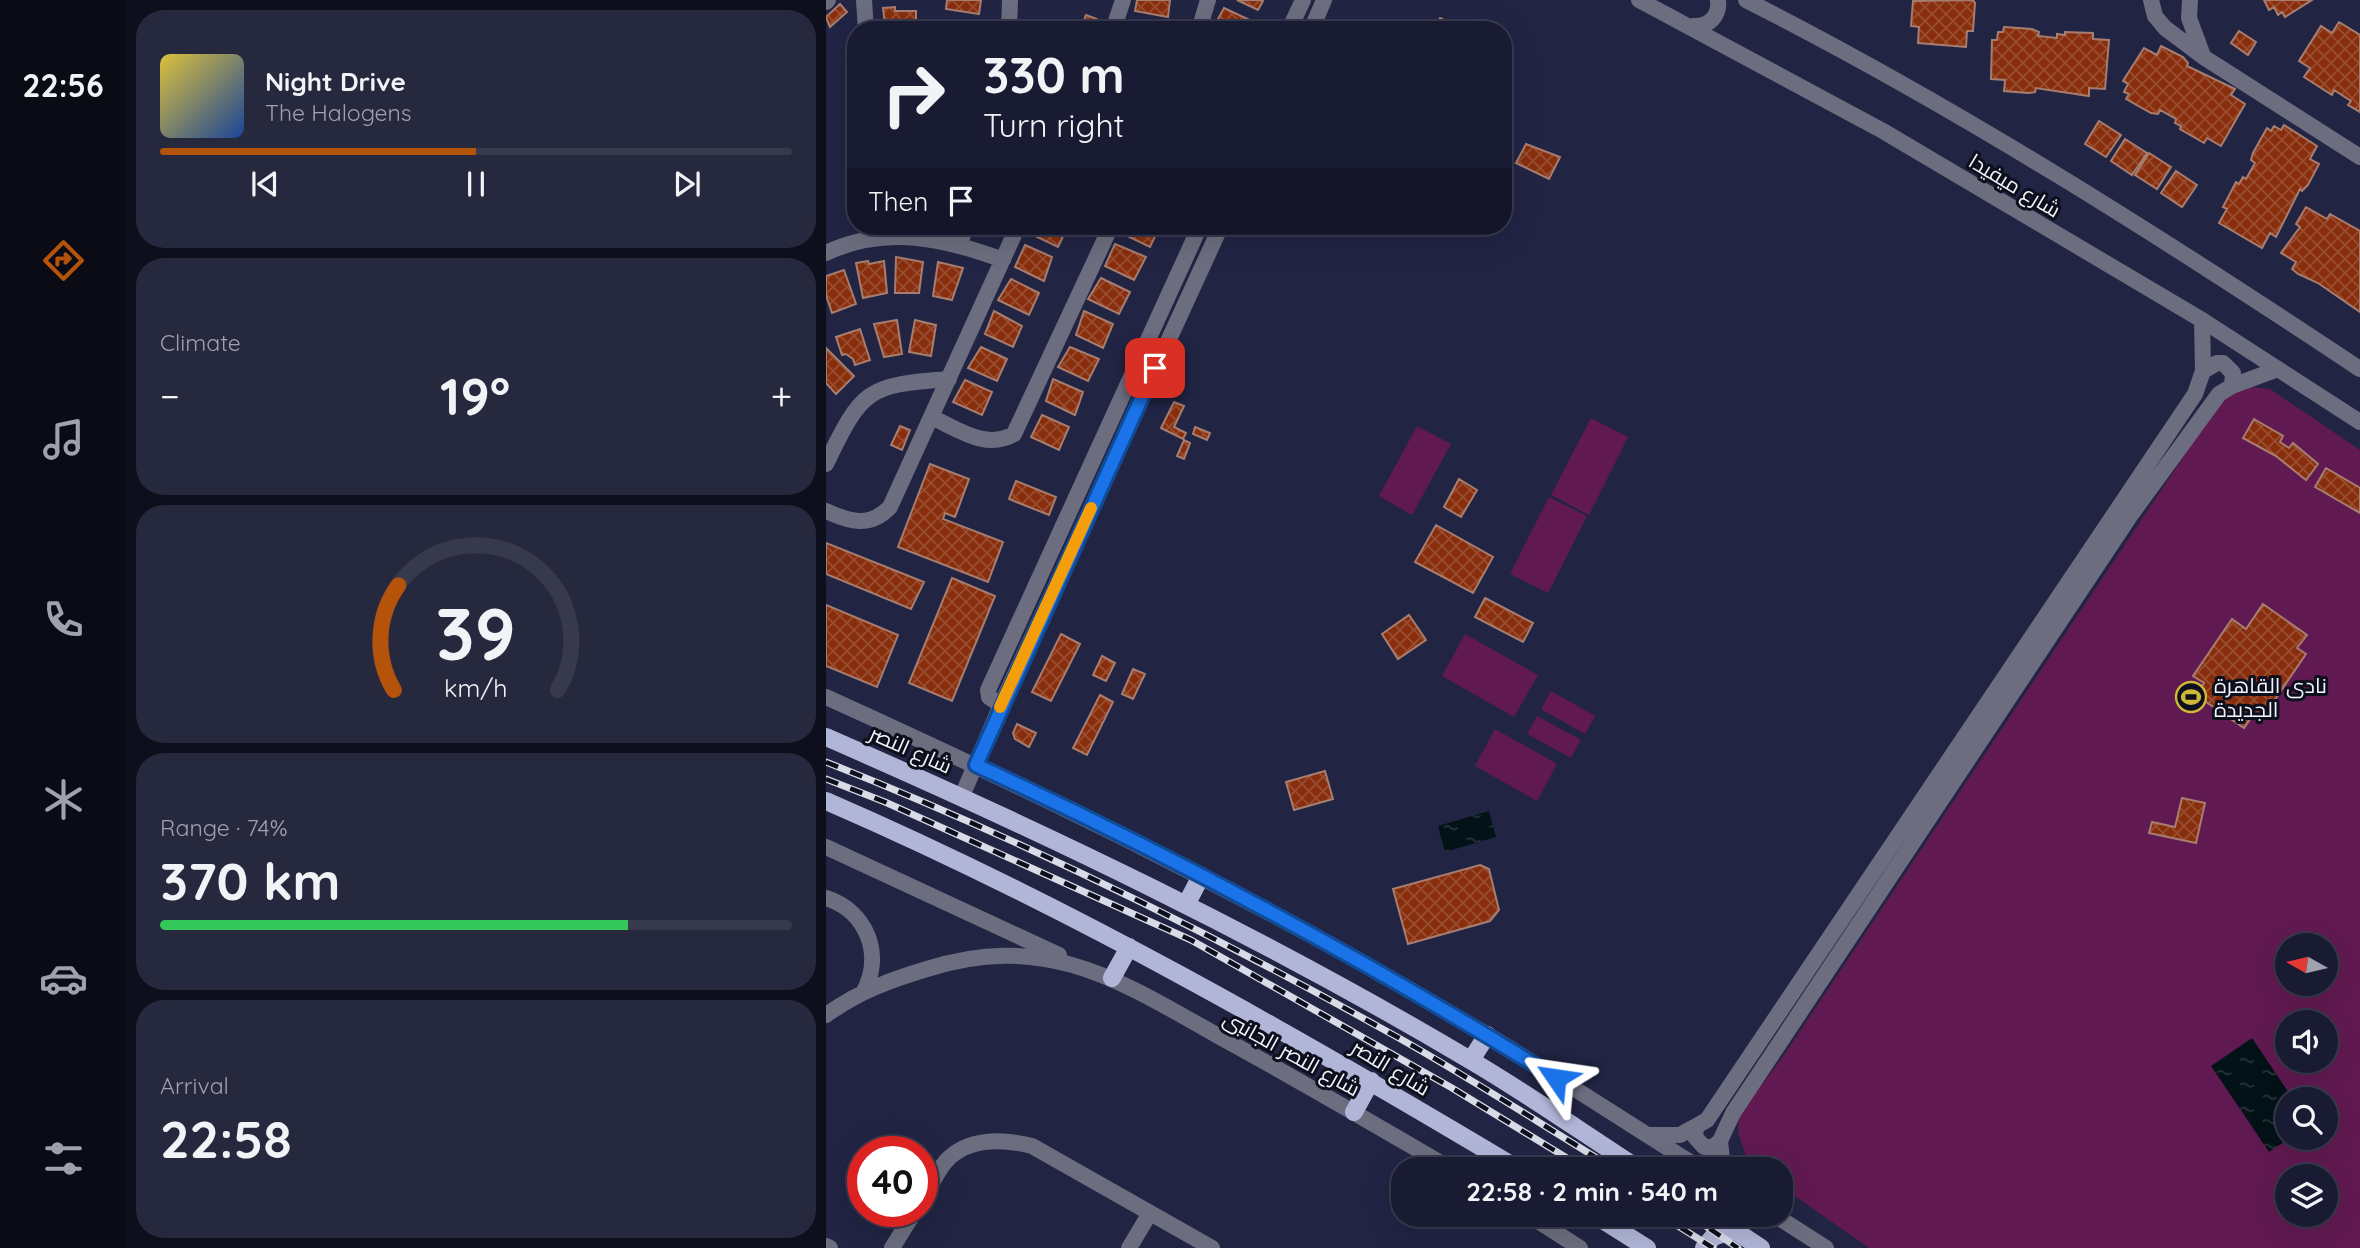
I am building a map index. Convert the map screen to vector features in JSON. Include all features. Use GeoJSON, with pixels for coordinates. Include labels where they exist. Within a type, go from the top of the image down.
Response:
{"type":"FeatureCollection","features":[{"type":"Feature","properties":{"kind":"main road","name":"شارع النصر"},"geometry":{"type":"LineString","coordinates":[[826,737],[962,796],[1187,904],[1471,1060],[1613,1157]]}},
{"type":"Feature","properties":{"kind":"main road","name":"شارع النصر"},"geometry":{"type":"LineString","coordinates":[[826,801],[930,847],[1129,947],[1371,1081],[1498,1157]]}},
{"type":"Feature","properties":{"kind":"main road"},"geometry":{"type":"LineString","coordinates":[[1187,904],[1200,876]]}},
{"type":"Feature","properties":{"kind":"main road"},"geometry":{"type":"LineString","coordinates":[[1112,978],[1129,947]]}},
{"type":"Feature","properties":{"kind":"main road"},"geometry":{"type":"LineString","coordinates":[[1471,1060],[1487,1035]]}},
{"type":"Feature","properties":{"kind":"main road"},"geometry":{"type":"LineString","coordinates":[[1354,1112],[1371,1081]]}},
{"type":"Feature","properties":{"kind":"main road"},"geometry":{"type":"LineString","coordinates":[[1614,1227],[1647,1248]]}},
{"type":"Feature","properties":{"kind":"main road"},"geometry":{"type":"LineString","coordinates":[[1730,1227],[1761,1248]]}},
{"type":"Feature","properties":{"kind":"main road"},"geometry":{"type":"LineString","coordinates":[[1704,1248],[1713,1237],[1734,1230]]}},
{"type":"Feature","properties":{"kind":"street"},"geometry":{"type":"LineString","coordinates":[[864,0],[865,21]]}},
{"type":"Feature","properties":{"kind":"street"},"geometry":{"type":"LineString","coordinates":[[1009,21],[1010,0]]}},
{"type":"Feature","properties":{"kind":"street"},"geometry":{"type":"LineString","coordinates":[[1120,21],[1123,0]]}},
{"type":"Feature","properties":{"kind":"street"},"geometry":{"type":"LineString","coordinates":[[1202,21],[1208,0]]}},
{"type":"Feature","properties":{"kind":"street"},"geometry":{"type":"LineString","coordinates":[[1316,21],[1324,0]]}},
{"type":"Feature","properties":{"kind":"street","name":"شارع ميفيدا"},"geometry":{"type":"LineString","coordinates":[[1639,0],[1693,26],[1883,131],[2202,320],[2360,422]]}},
{"type":"Feature","properties":{"kind":"street"},"geometry":{"type":"LineString","coordinates":[[1693,26],[1705,25],[1714,18],[1719,8],[1718,0]]}},
{"type":"Feature","properties":{"kind":"street","name":"شارع ميفيدا"},"geometry":{"type":"LineString","coordinates":[[1746,0],[2016,149],[2234,285],[2360,369]]}},
{"type":"Feature","properties":{"kind":"street"},"geometry":{"type":"LineString","coordinates":[[2151,0],[2155,16],[2165,28],[2205,58],[2360,157]]}},
{"type":"Feature","properties":{"kind":"street"},"geometry":{"type":"LineString","coordinates":[[2190,0],[2194,39],[2205,58]]}},
{"type":"Feature","properties":{"kind":"street"},"geometry":{"type":"LineString","coordinates":[[1300,6],[1311,21]]}},
{"type":"Feature","properties":{"kind":"street"},"geometry":{"type":"LineString","coordinates":[[959,244],[963,235]]}},
{"type":"Feature","properties":{"kind":"street"},"geometry":{"type":"LineString","coordinates":[[826,511],[855,521],[871,522],[880,518],[897,495],[1014,235]]}},
{"type":"Feature","properties":{"kind":"street"},"geometry":{"type":"LineString","coordinates":[[933,418],[988,442],[1002,441],[1014,434],[1107,235]]}},
{"type":"Feature","properties":{"kind":"street"},"geometry":{"type":"LineString","coordinates":[[1001,705],[989,697],[988,690],[1196,235]]}},
{"type":"Feature","properties":{"kind":"street"},"geometry":{"type":"LineString","coordinates":[[962,796],[1001,705],[1217,235]]}},
{"type":"Feature","properties":{"kind":"street"},"geometry":{"type":"LineString","coordinates":[[826,253],[880,237],[917,236],[959,244],[1003,260]]}},
{"type":"Feature","properties":{"kind":"street"},"geometry":{"type":"LineString","coordinates":[[1647,1135],[1680,1135],[1707,1120],[2195,394],[2203,371],[2205,337],[2202,320]]}},
{"type":"Feature","properties":{"kind":"street"},"geometry":{"type":"LineString","coordinates":[[2203,371],[2217,363],[2223,363],[2233,373],[2232,386]]}},
{"type":"Feature","properties":{"kind":"street"},"geometry":{"type":"LineString","coordinates":[[1696,1128],[1696,1141],[1704,1147],[1713,1147],[1720,1141],[1733,1113],[2130,516],[2211,404],[2232,386],[2278,369]]}},
{"type":"Feature","properties":{"kind":"street"},"geometry":{"type":"LineString","coordinates":[[826,464],[853,412],[873,393],[897,383],[950,379]]}},
{"type":"Feature","properties":{"kind":"street"},"geometry":{"type":"LineString","coordinates":[[826,697],[976,765],[1200,876],[1487,1035],[1682,1157]]}},
{"type":"Feature","properties":{"kind":"street"},"geometry":{"type":"LineString","coordinates":[[826,847],[1082,966]]}},
{"type":"Feature","properties":{"kind":"street"},"geometry":{"type":"LineString","coordinates":[[826,898],[848,908],[867,933],[872,965],[863,993]]}},
{"type":"Feature","properties":{"kind":"street"},"geometry":{"type":"LineString","coordinates":[[826,1015],[901,975],[983,956],[1024,955],[1082,966]]}},
{"type":"Feature","properties":{"kind":"street","name":"شارع النصر الجانبى"},"geometry":{"type":"LineString","coordinates":[[1082,966],[1112,978],[1431,1157]]}},
{"type":"Feature","properties":{"kind":"street"},"geometry":{"type":"LineString","coordinates":[[938,1174],[947,1160],[966,1148],[987,1141],[1010,1141],[1032,1146],[1212,1248]]}},
{"type":"Feature","properties":{"kind":"street"},"geometry":{"type":"LineString","coordinates":[[1720,1141],[1722,1157]]}},
{"type":"Feature","properties":{"kind":"street"},"geometry":{"type":"LineString","coordinates":[[1129,1248],[1150,1213]]}},
{"type":"Feature","properties":{"kind":"street"},"geometry":{"type":"LineString","coordinates":[[892,1248],[905,1227]]}},
{"type":"Feature","properties":{"kind":"street"},"geometry":{"type":"LineString","coordinates":[[1547,1227],[1580,1248]]}},
{"type":"Feature","properties":{"kind":"street"},"geometry":{"type":"LineString","coordinates":[[1793,1227],[1826,1248]]}},
{"type":"Feature","properties":{"kind":"shaded area","name":"نادى القاهرة الجديدة"},"geometry":{"type":"Polygon","coordinates":[[[2252,387],[2270,389],[2360,450],[2360,1248],[1869,1248],[1793,1195],[1793,1157],[1746,1157],[1738,1132],[1739,1114],[1780,1061],[2220,402],[2229,394],[2252,387]]]}},
{"type":"Feature","properties":{"kind":"shaded area"},"geometry":{"type":"Polygon","coordinates":[[[1591,418],[1628,437],[1589,515],[1551,495],[1591,418]]]}},
{"type":"Feature","properties":{"kind":"shaded area"},"geometry":{"type":"Polygon","coordinates":[[[1417,426],[1451,444],[1412,515],[1379,496],[1417,426]]]}},
{"type":"Feature","properties":{"kind":"shaded area"},"geometry":{"type":"Polygon","coordinates":[[[1549,497],[1587,516],[1548,593],[1510,574],[1549,497]]]}},
{"type":"Feature","properties":{"kind":"shaded area"},"geometry":{"type":"Polygon","coordinates":[[[1465,634],[1538,675],[1514,717],[1442,676],[1465,634]]]}},
{"type":"Feature","properties":{"kind":"shaded area"},"geometry":{"type":"Polygon","coordinates":[[[1551,691],[1595,716],[1585,734],[1541,709],[1551,691]]]}},
{"type":"Feature","properties":{"kind":"shaded area"},"geometry":{"type":"Polygon","coordinates":[[[1537,716],[1581,740],[1571,758],[1527,734],[1537,716]]]}},
{"type":"Feature","properties":{"kind":"shaded area"},"geometry":{"type":"Polygon","coordinates":[[[1495,729],[1557,764],[1537,801],[1475,766],[1495,729]]]}},
{"type":"Feature","properties":{"kind":"water"},"geometry":{"type":"Polygon","coordinates":[[[1489,811],[1496,837],[1445,852],[1438,826],[1489,811]]]}},
{"type":"Feature","properties":{"kind":"water"},"geometry":{"type":"Polygon","coordinates":[[[2252,1038],[2285,1087],[2275,1087],[2275,1148],[2269,1152],[2211,1066],[2252,1038]]]}},
{"type":"Feature","properties":{"kind":"building"},"geometry":{"type":"Polygon","coordinates":[[[947,0],[981,0],[979,14],[946,9],[947,0]]]}},
{"type":"Feature","properties":{"kind":"building"},"geometry":{"type":"Polygon","coordinates":[[[1137,0],[1170,0],[1168,17],[1135,11],[1137,0]]]}},
{"type":"Feature","properties":{"kind":"building"},"geometry":{"type":"Polygon","coordinates":[[[1237,0],[1262,0],[1263,1],[1258,10],[1237,0]]]}},
{"type":"Feature","properties":{"kind":"building"},"geometry":{"type":"Polygon","coordinates":[[[1973,0],[1973,31],[1967,31],[1966,47],[1918,43],[1919,27],[1911,26],[1913,1],[1973,0]]]}},
{"type":"Feature","properties":{"kind":"building"},"geometry":{"type":"Polygon","coordinates":[[[2264,0],[2312,0],[2285,17],[2282,12],[2278,15],[2274,7],[2269,10],[2264,0]]]}},
{"type":"Feature","properties":{"kind":"building"},"geometry":{"type":"Polygon","coordinates":[[[840,4],[847,12],[830,27],[826,17],[840,4]]]}},
{"type":"Feature","properties":{"kind":"building"},"geometry":{"type":"Polygon","coordinates":[[[883,8],[916,11],[916,21],[885,21],[883,8]]]}},
{"type":"Feature","properties":{"kind":"building"},"geometry":{"type":"Polygon","coordinates":[[[1224,8],[1252,21],[1217,21],[1224,8]]]}},
{"type":"Feature","properties":{"kind":"building"},"geometry":{"type":"Polygon","coordinates":[[[1086,15],[1097,19],[1096,21],[1084,21],[1086,15]]]}},
{"type":"Feature","properties":{"kind":"building"},"geometry":{"type":"Polygon","coordinates":[[[2339,22],[2360,35],[2360,112],[2348,105],[2351,101],[2334,90],[2332,95],[2304,77],[2310,68],[2299,61],[2321,26],[2332,33],[2339,22]]]}},
{"type":"Feature","properties":{"kind":"building"},"geometry":{"type":"Polygon","coordinates":[[[2004,27],[2032,29],[2039,32],[2038,36],[2057,38],[2057,34],[2065,35],[2065,32],[2093,33],[2093,39],[2109,40],[2105,89],[2089,88],[2089,96],[2036,88],[2035,92],[2028,93],[2004,91],[2005,80],[1991,79],[1992,40],[1997,40],[1998,32],[2003,32],[2004,27]]]}},
{"type":"Feature","properties":{"kind":"building"},"geometry":{"type":"Polygon","coordinates":[[[2239,31],[2256,42],[2248,55],[2231,43],[2239,31]]]}},
{"type":"Feature","properties":{"kind":"building"},"geometry":{"type":"Polygon","coordinates":[[[2161,46],[2183,57],[2188,63],[2187,66],[2235,89],[2231,95],[2245,104],[2221,146],[2207,138],[2204,143],[2180,129],[2181,126],[2175,123],[2176,119],[2160,110],[2158,114],[2151,113],[2126,99],[2129,94],[2124,92],[2128,84],[2123,81],[2144,48],[2157,55],[2161,46]]]}},
{"type":"Feature","properties":{"kind":"building"},"geometry":{"type":"Polygon","coordinates":[[[2099,121],[2121,135],[2106,157],[2085,144],[2099,121]]]}},
{"type":"Feature","properties":{"kind":"building"},"geometry":{"type":"Polygon","coordinates":[[[2284,125],[2317,146],[2310,159],[2319,164],[2308,185],[2302,191],[2300,189],[2276,237],[2270,233],[2262,248],[2219,223],[2227,209],[2223,207],[2236,182],[2239,184],[2243,177],[2246,179],[2255,163],[2251,160],[2253,153],[2267,128],[2271,131],[2274,126],[2281,130],[2284,125]]]}},
{"type":"Feature","properties":{"kind":"building"},"geometry":{"type":"Polygon","coordinates":[[[2125,139],[2147,153],[2132,175],[2111,161],[2125,139]]]}},
{"type":"Feature","properties":{"kind":"building"},"geometry":{"type":"Polygon","coordinates":[[[1526,144],[1560,157],[1549,179],[1516,163],[1526,144]]]}},
{"type":"Feature","properties":{"kind":"building"},"geometry":{"type":"Polygon","coordinates":[[[2149,153],[2171,167],[2157,189],[2135,175],[2149,153]]]}},
{"type":"Feature","properties":{"kind":"building"},"geometry":{"type":"Polygon","coordinates":[[[2176,171],[2197,185],[2182,207],[2161,193],[2176,171]]]}},
{"type":"Feature","properties":{"kind":"building"},"geometry":{"type":"Polygon","coordinates":[[[2306,207],[2327,219],[2330,214],[2360,231],[2360,312],[2318,283],[2298,274],[2292,269],[2296,262],[2281,253],[2300,227],[2296,224],[2306,207]]]}},
{"type":"Feature","properties":{"kind":"building"},"geometry":{"type":"Polygon","coordinates":[[[1033,235],[1064,235],[1058,247],[1033,235]]]}},
{"type":"Feature","properties":{"kind":"building"},"geometry":{"type":"Polygon","coordinates":[[[1125,235],[1156,235],[1150,247],[1125,235]]]}},
{"type":"Feature","properties":{"kind":"building"},"geometry":{"type":"Polygon","coordinates":[[[1115,244],[1146,257],[1134,280],[1105,266],[1115,244]]]}},
{"type":"Feature","properties":{"kind":"building"},"geometry":{"type":"Polygon","coordinates":[[[1025,245],[1052,257],[1044,281],[1015,267],[1025,245]]]}},
{"type":"Feature","properties":{"kind":"building"},"geometry":{"type":"Polygon","coordinates":[[[896,257],[923,262],[919,293],[895,293],[896,257]]]}},
{"type":"Feature","properties":{"kind":"building"},"geometry":{"type":"Polygon","coordinates":[[[868,261],[869,264],[884,261],[887,293],[863,298],[856,263],[868,261]]]}},
{"type":"Feature","properties":{"kind":"building"},"geometry":{"type":"Polygon","coordinates":[[[938,262],[963,268],[952,300],[933,296],[938,262]]]}},
{"type":"Feature","properties":{"kind":"building"},"geometry":{"type":"Polygon","coordinates":[[[844,270],[856,304],[832,313],[826,295],[826,276],[844,270]]]}},
{"type":"Feature","properties":{"kind":"building"},"geometry":{"type":"Polygon","coordinates":[[[1101,278],[1130,292],[1119,314],[1088,299],[1101,278]]]}},
{"type":"Feature","properties":{"kind":"building"},"geometry":{"type":"Polygon","coordinates":[[[1011,279],[1039,293],[1029,315],[998,300],[1011,279]]]}},
{"type":"Feature","properties":{"kind":"building"},"geometry":{"type":"Polygon","coordinates":[[[994,311],[1022,326],[1013,347],[985,334],[994,311]]]}},
{"type":"Feature","properties":{"kind":"building"},"geometry":{"type":"Polygon","coordinates":[[[1084,311],[1113,324],[1103,348],[1076,335],[1084,311]]]}},
{"type":"Feature","properties":{"kind":"building"},"geometry":{"type":"Polygon","coordinates":[[[897,320],[902,354],[884,357],[874,324],[897,320]]]}},
{"type":"Feature","properties":{"kind":"building"},"geometry":{"type":"Polygon","coordinates":[[[915,320],[936,325],[931,356],[909,352],[915,320]]]}},
{"type":"Feature","properties":{"kind":"building"},"geometry":{"type":"Polygon","coordinates":[[[860,329],[870,360],[855,365],[853,359],[846,354],[842,355],[836,337],[860,329]]]}},
{"type":"Feature","properties":{"kind":"building"},"geometry":{"type":"Polygon","coordinates":[[[981,347],[1007,359],[997,381],[968,368],[981,347]]]}},
{"type":"Feature","properties":{"kind":"building"},"geometry":{"type":"Polygon","coordinates":[[[1070,347],[1099,359],[1088,381],[1058,367],[1070,347]]]}},
{"type":"Feature","properties":{"kind":"building"},"geometry":{"type":"Polygon","coordinates":[[[826,348],[854,376],[836,394],[826,383],[826,348]]]}},
{"type":"Feature","properties":{"kind":"building"},"geometry":{"type":"Polygon","coordinates":[[[1053,379],[1083,392],[1075,415],[1046,401],[1053,379]]]}},
{"type":"Feature","properties":{"kind":"building"},"geometry":{"type":"Polygon","coordinates":[[[965,380],[992,392],[982,415],[953,402],[965,380]]]}},
{"type":"Feature","properties":{"kind":"building"},"geometry":{"type":"Polygon","coordinates":[[[1174,402],[1184,406],[1174,427],[1186,433],[1183,439],[1161,428],[1174,402]]]}},
{"type":"Feature","properties":{"kind":"building"},"geometry":{"type":"Polygon","coordinates":[[[1042,415],[1069,427],[1059,450],[1031,437],[1042,415]]]}},
{"type":"Feature","properties":{"kind":"building"},"geometry":{"type":"Polygon","coordinates":[[[2254,419],[2283,436],[2280,442],[2289,448],[2293,443],[2318,464],[2306,480],[2276,456],[2243,438],[2254,419]]]}},
{"type":"Feature","properties":{"kind":"building"},"geometry":{"type":"Polygon","coordinates":[[[900,426],[910,430],[902,450],[891,445],[900,426]]]}},
{"type":"Feature","properties":{"kind":"building"},"geometry":{"type":"Polygon","coordinates":[[[1195,427],[1210,433],[1207,440],[1193,434],[1195,427]]]}},
{"type":"Feature","properties":{"kind":"building"},"geometry":{"type":"Polygon","coordinates":[[[1184,440],[1190,443],[1184,459],[1177,456],[1184,440]]]}},
{"type":"Feature","properties":{"kind":"building"},"geometry":{"type":"Polygon","coordinates":[[[930,464],[969,479],[955,517],[945,513],[943,519],[1003,542],[988,582],[898,547],[930,464]]]}},
{"type":"Feature","properties":{"kind":"building"},"geometry":{"type":"Polygon","coordinates":[[[2326,468],[2360,488],[2360,513],[2315,487],[2326,468]]]}},
{"type":"Feature","properties":{"kind":"building"},"geometry":{"type":"Polygon","coordinates":[[[1459,479],[1477,490],[1461,517],[1444,507],[1459,479]]]}},
{"type":"Feature","properties":{"kind":"building"},"geometry":{"type":"Polygon","coordinates":[[[1016,481],[1056,497],[1049,515],[1009,499],[1016,481]]]}},
{"type":"Feature","properties":{"kind":"building"},"geometry":{"type":"Polygon","coordinates":[[[1436,525],[1493,557],[1473,593],[1415,562],[1436,525]]]}},
{"type":"Feature","properties":{"kind":"building"},"geometry":{"type":"Polygon","coordinates":[[[826,543],[924,582],[911,609],[826,574],[826,543]]]}},
{"type":"Feature","properties":{"kind":"building"},"geometry":{"type":"Polygon","coordinates":[[[952,578],[995,596],[952,701],[909,683],[952,578]]]}},
{"type":"Feature","properties":{"kind":"building"},"geometry":{"type":"Polygon","coordinates":[[[1485,598],[1533,623],[1523,642],[1475,617],[1485,598]]]}},
{"type":"Feature","properties":{"kind":"building"},"geometry":{"type":"Polygon","coordinates":[[[2263,604],[2307,635],[2297,648],[2306,654],[2261,720],[2253,715],[2244,728],[2196,695],[2204,683],[2193,676],[2232,619],[2246,629],[2263,604]]]}},
{"type":"Feature","properties":{"kind":"building"},"geometry":{"type":"Polygon","coordinates":[[[826,605],[898,635],[877,687],[826,666],[826,605]]]}},
{"type":"Feature","properties":{"kind":"building"},"geometry":{"type":"Polygon","coordinates":[[[1409,615],[1426,640],[1398,659],[1382,634],[1409,615]]]}},
{"type":"Feature","properties":{"kind":"building"},"geometry":{"type":"Polygon","coordinates":[[[1061,634],[1080,644],[1051,701],[1032,692],[1061,634]]]}},
{"type":"Feature","properties":{"kind":"building"},"geometry":{"type":"Polygon","coordinates":[[[1102,656],[1115,663],[1106,681],[1093,675],[1102,656]]]}},
{"type":"Feature","properties":{"kind":"building"},"geometry":{"type":"Polygon","coordinates":[[[1133,669],[1145,674],[1133,699],[1122,694],[1133,669]]]}},
{"type":"Feature","properties":{"kind":"building"},"geometry":{"type":"Polygon","coordinates":[[[1100,695],[1113,702],[1087,755],[1073,748],[1100,695]]]}},
{"type":"Feature","properties":{"kind":"building"},"geometry":{"type":"Polygon","coordinates":[[[1017,724],[1036,733],[1029,747],[1015,739],[1013,733],[1017,724]]]}},
{"type":"Feature","properties":{"kind":"building"},"geometry":{"type":"Polygon","coordinates":[[[1325,771],[1333,799],[1294,810],[1286,782],[1325,771]]]}},
{"type":"Feature","properties":{"kind":"building"},"geometry":{"type":"Polygon","coordinates":[[[2182,798],[2205,803],[2196,843],[2149,833],[2152,822],[2175,827],[2182,798]]]}},
{"type":"Feature","properties":{"kind":"building"},"geometry":{"type":"Polygon","coordinates":[[[1480,865],[1489,869],[1499,910],[1490,921],[1408,944],[1393,889],[1480,865]]]}},
{"type":"Feature","properties":{"kind":"railway"},"geometry":{"type":"LineString","coordinates":[[826,762],[968,821],[1176,919],[1409,1044],[1596,1157]]}},
{"type":"Feature","properties":{"kind":"railway"},"geometry":{"type":"LineString","coordinates":[[826,779],[885,802],[1191,940],[1452,1088],[1565,1157]]}},
{"type":"Feature","properties":{"kind":"railway"},"geometry":{"type":"LineString","coordinates":[[1680,1227],[1713,1248]]}},
{"type":"Feature","properties":{"kind":"railway"},"geometry":{"type":"LineString","coordinates":[[1707,1227],[1738,1248]]}},
{"type":"Feature","properties":{"kind":"slow traffic"},"geometry":{"type":"LineString","coordinates":[[1000,707],[1091,508]]}},
{"type":"Feature","properties":{"kind":"place","name":"نادى القاهرة الجديدة"},"geometry":{"type":"Point","coordinates":[2191,697]}},
{"type":"Feature","properties":{"kind":"route"},"geometry":{"type":"LineString","coordinates":[[1155,368],[976,765],[1225,889],[1395,982],[1556,1078]]}}]}
